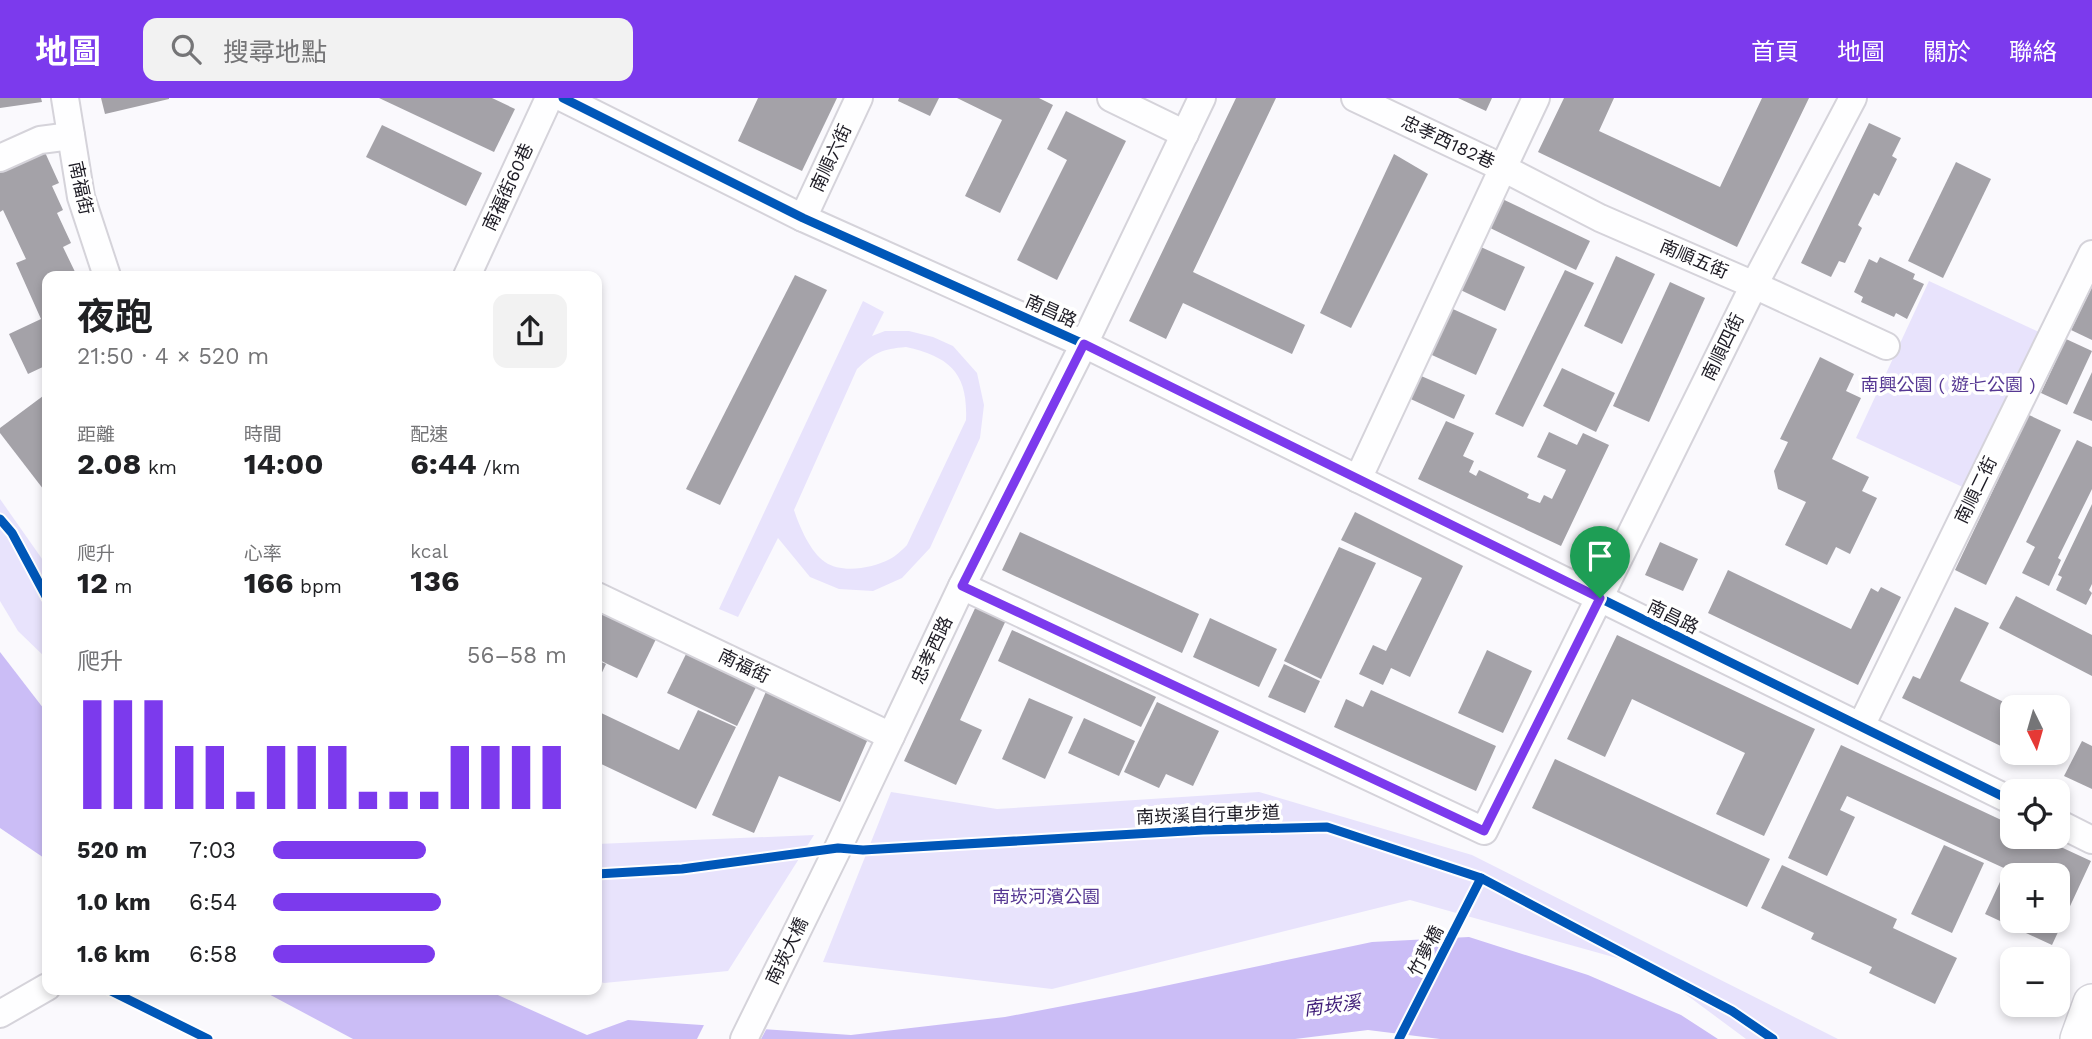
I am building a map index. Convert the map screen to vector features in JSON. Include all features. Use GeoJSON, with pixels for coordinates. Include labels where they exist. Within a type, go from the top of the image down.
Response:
{"type":"FeatureCollection","features":[{"type":"Feature","properties":{"kind":"street","name":"南福街"},"geometry":{"type":"LineString","coordinates":[[65,98],[81,197],[105,271]]}},
{"type":"Feature","properties":{"kind":"street","name":"南福街60巷"},"geometry":{"type":"LineString","coordinates":[[469,271],[549,98]]}},
{"type":"Feature","properties":{"kind":"street","name":"南昌路"},"geometry":{"type":"LineString","coordinates":[[563,98],[803,218],[1084,344],[2000,795]]}},
{"type":"Feature","properties":{"kind":"street","name":"南順六街"},"geometry":{"type":"LineString","coordinates":[[803,218],[859,98]]}},
{"type":"Feature","properties":{"kind":"street"},"geometry":{"type":"LineString","coordinates":[[1111,98],[1185,134]]}},
{"type":"Feature","properties":{"kind":"street","name":"忠孝西路"},"geometry":{"type":"LineString","coordinates":[[830,864],[962,586],[1084,344],[1202,98]]}},
{"type":"Feature","properties":{"kind":"street","name":"忠孝西182巷"},"geometry":{"type":"LineString","coordinates":[[1355,98],[1503,168]]}},
{"type":"Feature","properties":{"kind":"street"},"geometry":{"type":"LineString","coordinates":[[1358,479],[1536,98]]}},
{"type":"Feature","properties":{"kind":"street","name":"南順四街"},"geometry":{"type":"LineString","coordinates":[[962,586],[1484,831],[1754,285],[1853,98]]}},
{"type":"Feature","properties":{"kind":"street"},"geometry":{"type":"LineString","coordinates":[[0,158],[40,140],[71,136]]}},
{"type":"Feature","properties":{"kind":"street","name":"南順五街"},"geometry":{"type":"LineString","coordinates":[[1503,168],[1600,218],[1886,346]]}},
{"type":"Feature","properties":{"kind":"street","name":"南順二街"},"geometry":{"type":"LineString","coordinates":[[1861,726],[2092,254]]}},
{"type":"Feature","properties":{"kind":"street","name":"南福街"},"geometry":{"type":"LineString","coordinates":[[602,598],[891,736]]}},
{"type":"Feature","properties":{"kind":"street"},"geometry":{"type":"LineString","coordinates":[[2070,829],[2092,840]]}},
{"type":"Feature","properties":{"kind":"street","name":"南崁大橋"},"geometry":{"type":"LineString","coordinates":[[744,1039],[830,864]]}},
{"type":"Feature","properties":{"kind":"street"},"geometry":{"type":"LineString","coordinates":[[0,1014],[42,990]]}},
{"type":"Feature","properties":{"kind":"street"},"geometry":{"type":"LineString","coordinates":[[2079,1039],[2092,1003]]}},
{"type":"Feature","properties":{"kind":"green space","name":"南興公園 ( 遊七公園 )"},"geometry":{"type":"Polygon","coordinates":[[[1929,281],[2041,333],[1967,489],[1856,438],[1929,281]]]}},
{"type":"Feature","properties":{"kind":"green space"},"geometry":{"type":"Polygon","coordinates":[[[863,301],[884,312],[872,336],[885,331],[909,331],[953,346],[977,373],[984,405],[980,438],[930,548],[902,578],[873,591],[839,589],[810,577],[778,538],[738,617],[719,609],[863,301]],[[906,347],[891,349],[874,356],[857,369],[794,510],[810,546],[820,558],[832,566],[849,569],[875,565],[892,558],[907,545],[966,420],[964,390],[959,379],[945,362],[906,347]]]}},
{"type":"Feature","properties":{"kind":"green space"},"geometry":{"type":"Polygon","coordinates":[[[0,499],[42,559],[42,654],[18,631],[0,601],[0,499]]]}},
{"type":"Feature","properties":{"kind":"green space","name":"南崁河濱公園"},"geometry":{"type":"Polygon","coordinates":[[[891,792],[997,809],[1259,792],[1472,855],[1838,1039],[1746,1039],[1649,967],[1410,900],[1052,989],[823,962],[891,792]]]}},
{"type":"Feature","properties":{"kind":"green space"},"geometry":{"type":"Polygon","coordinates":[[[814,835],[728,971],[604,983],[602,844],[814,835]]]}},
{"type":"Feature","properties":{"kind":"water"},"geometry":{"type":"Polygon","coordinates":[[[0,652],[42,707],[42,857],[0,828],[0,652]]]}},
{"type":"Feature","properties":{"kind":"water","name":"南崁溪"},"geometry":{"type":"Polygon","coordinates":[[[1469,937],[1588,975],[1681,1015],[1718,1039],[1440,1039],[1368,1030],[1295,1039],[353,1039],[270,995],[498,995],[587,1035],[628,1020],[851,1035],[1005,1017],[1372,942],[1469,937]]]}},
{"type":"Feature","properties":{"kind":"pier"},"geometry":{"type":"Polygon","coordinates":[[[705,1023],[768,1026],[761,1039],[697,1039],[705,1023]]]}},
{"type":"Feature","properties":{"kind":"building"},"geometry":{"type":"Polygon","coordinates":[[[0,98],[41,98],[42,102],[0,108],[0,98]]]}},
{"type":"Feature","properties":{"kind":"building"},"geometry":{"type":"Polygon","coordinates":[[[101,98],[169,98],[169,99],[105,114],[101,98]]]}},
{"type":"Feature","properties":{"kind":"building"},"geometry":{"type":"Polygon","coordinates":[[[379,98],[492,98],[515,109],[494,152],[379,98]]]}},
{"type":"Feature","properties":{"kind":"building"},"geometry":{"type":"Polygon","coordinates":[[[758,98],[837,98],[802,171],[738,141],[758,98]]]}},
{"type":"Feature","properties":{"kind":"building"},"geometry":{"type":"Polygon","coordinates":[[[899,98],[939,98],[930,116],[898,101],[899,98]]]}},
{"type":"Feature","properties":{"kind":"building"},"geometry":{"type":"Polygon","coordinates":[[[957,98],[1039,98],[1053,105],[1000,213],[965,196],[1002,120],[957,98]]]}},
{"type":"Feature","properties":{"kind":"building"},"geometry":{"type":"Polygon","coordinates":[[[1236,98],[1276,98],[1193,272],[1305,325],[1292,354],[1183,303],[1166,339],[1129,321],[1236,98]]]}},
{"type":"Feature","properties":{"kind":"building"},"geometry":{"type":"Polygon","coordinates":[[[1458,98],[1492,98],[1486,111],[1458,98]]]}},
{"type":"Feature","properties":{"kind":"building"},"geometry":{"type":"Polygon","coordinates":[[[1564,98],[1614,98],[1599,131],[1720,187],[1762,98],[1809,98],[1737,247],[1538,152],[1564,98]]]}},
{"type":"Feature","properties":{"kind":"building"},"geometry":{"type":"Polygon","coordinates":[[[1066,111],[1126,141],[1057,280],[1017,260],[1067,160],[1047,149],[1066,111]]]}},
{"type":"Feature","properties":{"kind":"building"},"geometry":{"type":"Polygon","coordinates":[[[1869,123],[1901,138],[1892,156],[1897,159],[1879,196],[1874,193],[1858,225],[1862,228],[1845,263],[1839,261],[1831,277],[1801,263],[1869,123]]]}},
{"type":"Feature","properties":{"kind":"building"},"geometry":{"type":"Polygon","coordinates":[[[382,125],[482,173],[466,206],[366,157],[382,125]]]}},
{"type":"Feature","properties":{"kind":"building"},"geometry":{"type":"Polygon","coordinates":[[[43,148],[59,183],[52,186],[63,210],[57,213],[71,243],[63,247],[75,271],[42,271],[42,367],[28,374],[9,334],[41,319],[16,263],[26,259],[3,210],[0,212],[0,168],[43,148]]]}},
{"type":"Feature","properties":{"kind":"building"},"geometry":{"type":"Polygon","coordinates":[[[1394,154],[1428,174],[1351,328],[1320,313],[1394,154]]]}},
{"type":"Feature","properties":{"kind":"building"},"geometry":{"type":"Polygon","coordinates":[[[1956,162],[1991,179],[1943,278],[1908,261],[1956,162]]]}},
{"type":"Feature","properties":{"kind":"building"},"geometry":{"type":"Polygon","coordinates":[[[1496,196],[1590,241],[1576,270],[1482,224],[1496,196]]]}},
{"type":"Feature","properties":{"kind":"building"},"geometry":{"type":"Polygon","coordinates":[[[1472,243],[1525,267],[1505,311],[1452,286],[1472,243]]]}},
{"type":"Feature","properties":{"kind":"building"},"geometry":{"type":"Polygon","coordinates":[[[1616,256],[1655,274],[1622,344],[1584,326],[1616,256]]]}},
{"type":"Feature","properties":{"kind":"building"},"geometry":{"type":"Polygon","coordinates":[[[1880,257],[1915,274],[1913,279],[1924,284],[1907,319],[1896,313],[1894,317],[1861,302],[1863,297],[1854,292],[1869,259],[1877,263],[1880,257]]]}},
{"type":"Feature","properties":{"kind":"building"},"geometry":{"type":"Polygon","coordinates":[[[1565,270],[1594,283],[1523,427],[1495,414],[1565,270]]]}},
{"type":"Feature","properties":{"kind":"building"},"geometry":{"type":"Polygon","coordinates":[[[795,275],[827,290],[720,505],[686,489],[795,275]]]}},
{"type":"Feature","properties":{"kind":"building"},"geometry":{"type":"Polygon","coordinates":[[[1670,282],[1705,298],[1649,422],[1613,406],[1670,282]]]}},
{"type":"Feature","properties":{"kind":"building"},"geometry":{"type":"Polygon","coordinates":[[[2092,287],[2092,340],[2071,330],[2092,287]]]}},
{"type":"Feature","properties":{"kind":"building"},"geometry":{"type":"Polygon","coordinates":[[[1444,305],[1497,329],[1476,375],[1423,351],[1444,305]]]}},
{"type":"Feature","properties":{"kind":"building"},"geometry":{"type":"Polygon","coordinates":[[[2066,339],[2092,351],[2067,405],[2041,393],[2066,339]]]}},
{"type":"Feature","properties":{"kind":"building"},"geometry":{"type":"Polygon","coordinates":[[[1820,357],[1854,374],[1846,391],[1861,398],[1832,459],[1869,477],[1862,491],[1877,498],[1850,554],[1836,547],[1827,565],[1785,545],[1806,502],[1778,489],[1774,471],[1788,442],[1780,439],[1820,357]]]}},
{"type":"Feature","properties":{"kind":"building"},"geometry":{"type":"Polygon","coordinates":[[[1562,368],[1615,393],[1596,432],[1543,406],[1562,368]]]}},
{"type":"Feature","properties":{"kind":"building"},"geometry":{"type":"Polygon","coordinates":[[[1412,372],[1465,395],[1454,419],[1402,395],[1412,372]]]}},
{"type":"Feature","properties":{"kind":"building"},"geometry":{"type":"Polygon","coordinates":[[[2092,372],[2092,421],[2073,413],[2092,372]]]}},
{"type":"Feature","properties":{"kind":"building"},"geometry":{"type":"Polygon","coordinates":[[[42,397],[42,488],[0,433],[0,428],[42,397]]]}},
{"type":"Feature","properties":{"kind":"building"},"geometry":{"type":"Polygon","coordinates":[[[2029,415],[2061,430],[1986,585],[1955,570],[2029,415]]]}},
{"type":"Feature","properties":{"kind":"building"},"geometry":{"type":"Polygon","coordinates":[[[1446,421],[1474,433],[1463,456],[1474,461],[1469,472],[1476,476],[1479,470],[1529,494],[1527,498],[1540,503],[1544,495],[1552,499],[1566,470],[1537,457],[1549,432],[1577,445],[1583,433],[1609,445],[1561,546],[1418,479],[1446,421]]]}},
{"type":"Feature","properties":{"kind":"building"},"geometry":{"type":"Polygon","coordinates":[[[2077,440],[2092,447],[2092,489],[2058,558],[2061,560],[2049,586],[2022,573],[2035,547],[2026,542],[2077,440]]]}},
{"type":"Feature","properties":{"kind":"building"},"geometry":{"type":"Polygon","coordinates":[[[2092,504],[2092,584],[2089,590],[2092,593],[2086,605],[2056,590],[2062,577],[2058,575],[2092,504]]]}},
{"type":"Feature","properties":{"kind":"building"},"geometry":{"type":"Polygon","coordinates":[[[1355,512],[1463,566],[1410,677],[1391,668],[1383,685],[1359,674],[1373,645],[1386,651],[1422,578],[1341,540],[1355,512]]]}},
{"type":"Feature","properties":{"kind":"building"},"geometry":{"type":"Polygon","coordinates":[[[1020,532],[1199,614],[1182,653],[1002,570],[1020,532]]]}},
{"type":"Feature","properties":{"kind":"building"},"geometry":{"type":"Polygon","coordinates":[[[1660,542],[1698,559],[1683,591],[1645,575],[1660,542]]]}},
{"type":"Feature","properties":{"kind":"building"},"geometry":{"type":"Polygon","coordinates":[[[1339,547],[1376,563],[1321,679],[1284,661],[1339,547]]]}},
{"type":"Feature","properties":{"kind":"building"},"geometry":{"type":"Polygon","coordinates":[[[1728,570],[1851,629],[1871,588],[1878,592],[1881,587],[1901,597],[1858,685],[1708,613],[1728,570]]]}},
{"type":"Feature","properties":{"kind":"building"},"geometry":{"type":"Polygon","coordinates":[[[2016,596],[2092,635],[2092,676],[1999,628],[2016,596]]]}},
{"type":"Feature","properties":{"kind":"building"},"geometry":{"type":"Polygon","coordinates":[[[977,604],[1007,618],[960,720],[982,730],[956,785],[904,761],[977,604]]]}},
{"type":"Feature","properties":{"kind":"building"},"geometry":{"type":"Polygon","coordinates":[[[1955,607],[1989,623],[1960,681],[2000,700],[2000,746],[1902,698],[1913,676],[1920,679],[1955,607]]]}},
{"type":"Feature","properties":{"kind":"building"},"geometry":{"type":"Polygon","coordinates":[[[602,610],[657,637],[637,678],[602,661],[602,610]]]}},
{"type":"Feature","properties":{"kind":"building"},"geometry":{"type":"Polygon","coordinates":[[[1210,618],[1277,649],[1259,687],[1193,657],[1210,618]]]}},
{"type":"Feature","properties":{"kind":"building"},"geometry":{"type":"Polygon","coordinates":[[[1012,630],[1156,697],[1141,727],[998,661],[1012,630]]]}},
{"type":"Feature","properties":{"kind":"building"},"geometry":{"type":"Polygon","coordinates":[[[1617,635],[1815,729],[1764,836],[1716,814],[1745,753],[1632,699],[1605,757],[1567,739],[1617,635]]]}},
{"type":"Feature","properties":{"kind":"building"},"geometry":{"type":"Polygon","coordinates":[[[1487,650],[1532,671],[1503,733],[1458,713],[1487,650]]]}},
{"type":"Feature","properties":{"kind":"building"},"geometry":{"type":"Polygon","coordinates":[[[687,652],[757,685],[737,726],[667,693],[687,652]]]}},
{"type":"Feature","properties":{"kind":"building"},"geometry":{"type":"Polygon","coordinates":[[[1284,664],[1320,681],[1305,713],[1268,697],[1284,664]]]}},
{"type":"Feature","properties":{"kind":"building"},"geometry":{"type":"Polygon","coordinates":[[[768,687],[871,732],[840,802],[779,776],[754,833],[712,815],[768,687]]]}},
{"type":"Feature","properties":{"kind":"building"},"geometry":{"type":"Polygon","coordinates":[[[1371,690],[1496,746],[1476,791],[1334,727],[1346,699],[1363,707],[1371,690]]]}},
{"type":"Feature","properties":{"kind":"building"},"geometry":{"type":"Polygon","coordinates":[[[1029,698],[1073,717],[1045,779],[1002,759],[1029,698]]]}},
{"type":"Feature","properties":{"kind":"building"},"geometry":{"type":"Polygon","coordinates":[[[1157,702],[1219,731],[1193,786],[1166,774],[1159,788],[1124,772],[1157,702]]]}},
{"type":"Feature","properties":{"kind":"building"},"geometry":{"type":"Polygon","coordinates":[[[698,710],[736,727],[696,809],[602,764],[602,713],[679,750],[698,710]]]}},
{"type":"Feature","properties":{"kind":"building"},"geometry":{"type":"Polygon","coordinates":[[[1084,718],[1135,741],[1119,776],[1068,753],[1084,718]]]}},
{"type":"Feature","properties":{"kind":"building"},"geometry":{"type":"Polygon","coordinates":[[[2082,741],[2092,746],[2092,789],[2064,776],[2082,741]]]}},
{"type":"Feature","properties":{"kind":"building"},"geometry":{"type":"Polygon","coordinates":[[[1841,745],[2000,819],[2000,849],[2065,849],[2091,861],[2070,906],[2070,863],[2000,863],[2000,866],[1847,796],[1840,810],[1855,817],[1827,876],[1788,858],[1841,745]]]}},
{"type":"Feature","properties":{"kind":"building"},"geometry":{"type":"Polygon","coordinates":[[[1555,759],[1770,859],[1747,907],[1532,808],[1555,759]]]}},
{"type":"Feature","properties":{"kind":"building"},"geometry":{"type":"Polygon","coordinates":[[[1944,845],[1984,863],[1952,933],[1911,914],[1944,845]]]}},
{"type":"Feature","properties":{"kind":"building"},"geometry":{"type":"Polygon","coordinates":[[[1782,865],[1897,919],[1893,928],[1957,958],[1935,1004],[1869,973],[1872,967],[1811,939],[1814,933],[1761,908],[1782,865]]]}},
{"type":"Feature","properties":{"kind":"building"},"geometry":{"type":"Polygon","coordinates":[[[2000,882],[2000,921],[1985,914],[2000,882]]]}},
{"type":"Feature","properties":{"kind":"building"},"geometry":{"type":"Polygon","coordinates":[[[2026,933],[2058,933],[2052,945],[2026,933]]]}},
{"type":"Feature","properties":{"kind":"cycle path"},"geometry":{"type":"LineString","coordinates":[[563,98],[803,218],[1084,344],[2000,795]]}},
{"type":"Feature","properties":{"kind":"cycle path"},"geometry":{"type":"LineString","coordinates":[[0,519],[12,533],[42,589]]}},
{"type":"Feature","properties":{"kind":"cycle path","name":"南崁溪自行車步道"},"geometry":{"type":"LineString","coordinates":[[602,874],[682,869],[838,848],[863,850],[1203,830],[1327,827],[1481,878],[1732,1011],[1773,1039]]}},
{"type":"Feature","properties":{"kind":"cycle path","name":"竹夢橋"},"geometry":{"type":"LineString","coordinates":[[1399,1039],[1481,878]]}},
{"type":"Feature","properties":{"kind":"cycle path"},"geometry":{"type":"LineString","coordinates":[[119,995],[208,1039]]}},
{"type":"Feature","properties":{"kind":"route"},"geometry":{"type":"LineString","coordinates":[[1084,344],[1600,598],[1484,831],[962,586],[1084,344]]}}]}
